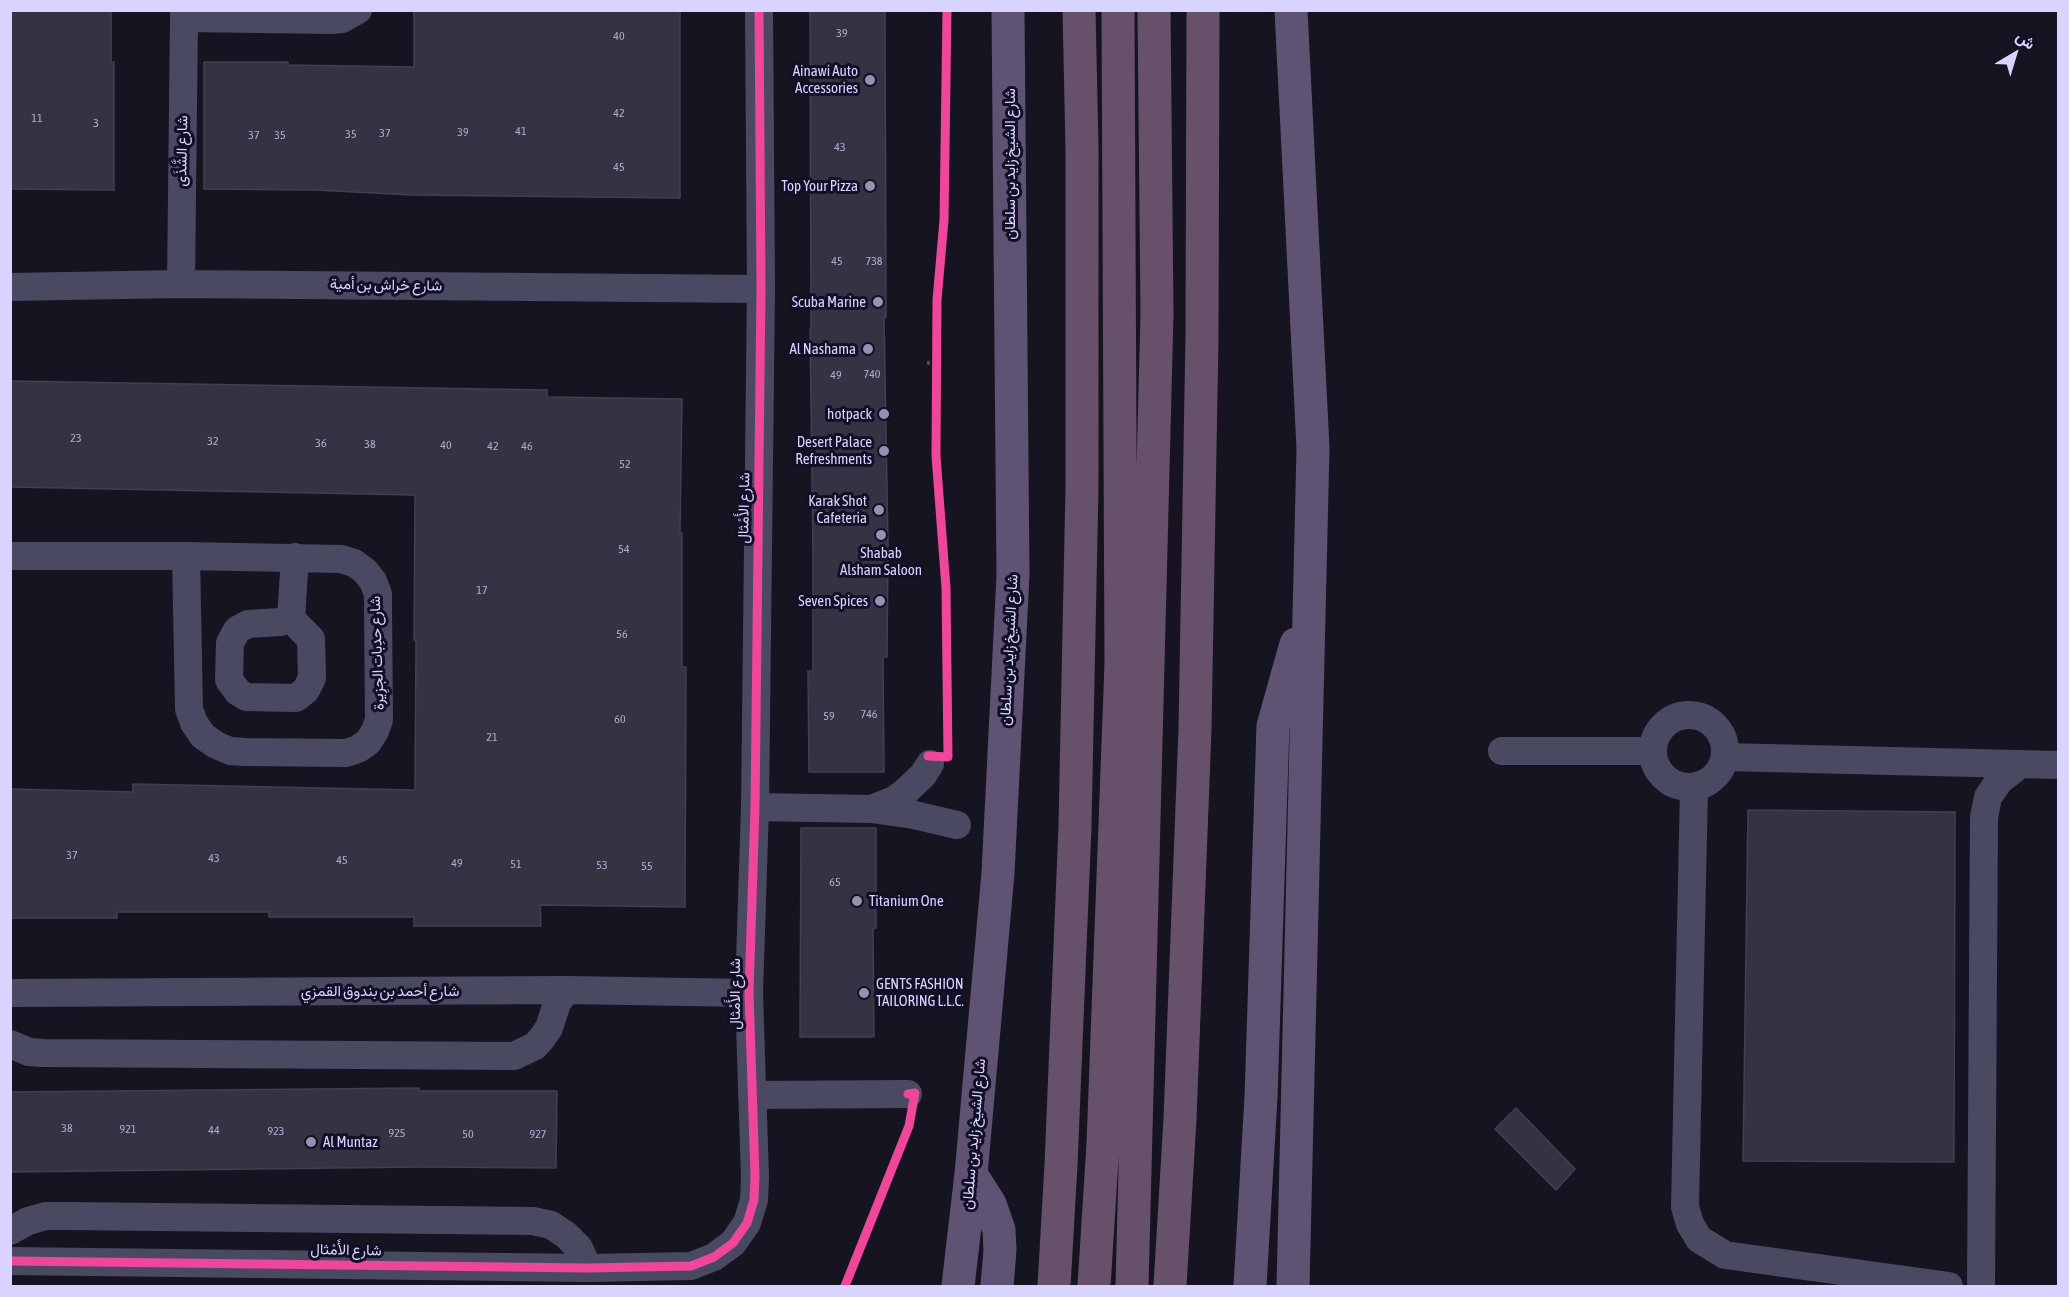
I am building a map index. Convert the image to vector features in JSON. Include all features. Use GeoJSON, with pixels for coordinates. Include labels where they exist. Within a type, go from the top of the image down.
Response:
{"type":"FeatureCollection","features":[{"type":"Feature","properties":{"kind":"highway"},"geometry":{"type":"LineString","coordinates":[[1054,1287],[1075,826],[1082,487],[1082,148],[1079,10]]}},
{"type":"Feature","properties":{"kind":"highway"},"geometry":{"type":"LineString","coordinates":[[1094,1287],[1103,1144],[1121,664],[1118,10]]}},
{"type":"Feature","properties":{"kind":"highway"},"geometry":{"type":"LineString","coordinates":[[1132,1287],[1157,314],[1154,10]]}},
{"type":"Feature","properties":{"kind":"highway"},"geometry":{"type":"LineString","coordinates":[[1170,1287],[1180,1119],[1195,729],[1202,338],[1203,10]]}},
{"type":"Feature","properties":{"kind":"main road","name":"شارع الشيخ زايد بن سلطان"},"geometry":{"type":"LineString","coordinates":[[958,1287],[971,1174],[998,873],[1013,575],[1008,10]]}},
{"type":"Feature","properties":{"kind":"main road"},"geometry":{"type":"LineString","coordinates":[[1291,10],[1313,448],[1293,1287]]}},
{"type":"Feature","properties":{"kind":"main road"},"geometry":{"type":"LineString","coordinates":[[1250,1287],[1261,1097],[1273,726],[1309,598]]}},
{"type":"Feature","properties":{"kind":"main road"},"geometry":{"type":"LineString","coordinates":[[971,1174],[990,1204],[999,1230],[997,1287]]}},
{"type":"Feature","properties":{"kind":"street","name":"شارع الشَّذَى"},"geometry":{"type":"LineString","coordinates":[[181,284],[184,14],[331,20],[342,19],[358,10]]}},
{"type":"Feature","properties":{"kind":"street","name":"شارع الأَمْثال"},"geometry":{"type":"LineString","coordinates":[[10,1260],[588,1268],[691,1266],[714,1257],[733,1243],[747,1223],[754,1200],[749,993],[754,807],[761,289],[759,10]]}},
{"type":"Feature","properties":{"kind":"street","name":"شارع خراش بن أمية"},"geometry":{"type":"LineString","coordinates":[[10,287],[181,284],[761,289]]}},
{"type":"Feature","properties":{"kind":"street","name":"شارع حدِبات الجزِيرة"},"geometry":{"type":"LineString","coordinates":[[10,555],[186,556],[295,557],[341,559],[354,563],[373,581],[378,594],[379,720],[368,742],[346,753],[230,751],[203,736],[194,723],[189,709],[186,556]]}},
{"type":"Feature","properties":{"kind":"street"},"geometry":{"type":"LineString","coordinates":[[291,618],[295,557]]}},
{"type":"Feature","properties":{"kind":"street"},"geometry":{"type":"LineString","coordinates":[[1682,715],[1694,715],[1705,718],[1721,734],[1725,745],[1725,757],[1722,768],[1715,777],[1705,783],[1694,787],[1677,784],[1661,774],[1655,763],[1653,751],[1655,739],[1661,728],[1670,720],[1682,715]]}},
{"type":"Feature","properties":{"kind":"street"},"geometry":{"type":"LineString","coordinates":[[1502,751],[1653,751]]}},
{"type":"Feature","properties":{"kind":"street"},"geometry":{"type":"LineString","coordinates":[[1725,757],[2058,765]]}},
{"type":"Feature","properties":{"kind":"street"},"geometry":{"type":"LineString","coordinates":[[871,809],[894,800],[905,792],[923,775],[930,764]]}},
{"type":"Feature","properties":{"kind":"street"},"geometry":{"type":"LineString","coordinates":[[1981,1287],[1984,818],[1988,797],[1999,781],[2021,764]]}},
{"type":"Feature","properties":{"kind":"street"},"geometry":{"type":"LineString","coordinates":[[1694,787],[1684,1207],[1690,1224],[1700,1239],[1725,1255],[1949,1287]]}},
{"type":"Feature","properties":{"kind":"street"},"geometry":{"type":"LineString","coordinates":[[754,807],[871,809],[914,815],[957,825]]}},
{"type":"Feature","properties":{"kind":"street"},"geometry":{"type":"LineString","coordinates":[[10,1044],[29,1052],[42,1053],[514,1056],[535,1046],[542,1038],[549,1028],[557,1003],[566,990]]}},
{"type":"Feature","properties":{"kind":"street","name":"شارع أحمد بن بندوق القمزي"},"geometry":{"type":"LineString","coordinates":[[10,993],[566,990],[749,993]]}},
{"type":"Feature","properties":{"kind":"street"},"geometry":{"type":"LineString","coordinates":[[753,1095],[908,1094]]}},
{"type":"Feature","properties":{"kind":"street"},"geometry":{"type":"LineString","coordinates":[[10,1231],[28,1221],[46,1216],[533,1221],[550,1226],[566,1235],[579,1248],[588,1268]]}},
{"type":"Feature","properties":{"kind":"path"},"geometry":{"type":"LineString","coordinates":[[937,352],[932,363],[937,374]]}},
{"type":"Feature","properties":{"kind":"building"},"geometry":{"type":"Polygon","coordinates":[[[10,10],[111,10],[111,62],[114,62],[114,190],[10,189],[10,10]]]}},
{"type":"Feature","properties":{"kind":"building"},"geometry":{"type":"Polygon","coordinates":[[[414,10],[680,10],[680,198],[412,195],[315,190],[204,189],[204,62],[288,62],[288,65],[414,67],[414,10]]]}},
{"type":"Feature","properties":{"kind":"building"},"geometry":{"type":"Polygon","coordinates":[[[810,10],[885,10],[886,317],[884,317],[888,544],[887,657],[883,657],[884,772],[809,772],[808,671],[813,671],[810,10]]]}},
{"type":"Feature","properties":{"kind":"building"},"geometry":{"type":"Polygon","coordinates":[[[10,381],[547,390],[547,397],[682,399],[680,533],[682,533],[682,667],[686,667],[685,907],[540,905],[541,926],[414,926],[414,917],[269,917],[269,912],[117,912],[117,918],[10,918],[10,789],[133,792],[133,784],[415,790],[416,640],[414,640],[415,495],[10,487],[10,381]]]}},
{"type":"Feature","properties":{"kind":"building"},"geometry":{"type":"Polygon","coordinates":[[[1748,810],[1955,812],[1954,1162],[1743,1161],[1748,810]]]}},
{"type":"Feature","properties":{"kind":"building"},"geometry":{"type":"Polygon","coordinates":[[[801,828],[876,828],[876,928],[873,928],[874,1037],[800,1037],[801,828]]]}},
{"type":"Feature","properties":{"kind":"building"},"geometry":{"type":"Polygon","coordinates":[[[419,1088],[419,1091],[557,1091],[556,1168],[420,1167],[10,1172],[10,1092],[419,1088]]]}},
{"type":"Feature","properties":{"kind":"building"},"geometry":{"type":"Polygon","coordinates":[[[1516,1108],[1575,1169],[1556,1190],[1495,1129],[1516,1108]]]}},
{"type":"Feature","properties":{"kind":"cycle path"},"geometry":{"type":"LineString","coordinates":[[10,1261],[588,1268],[691,1266],[714,1257],[733,1243],[747,1223],[754,1200],[755,1177],[749,993],[755,807],[761,289],[759,10]]}},
{"type":"Feature","properties":{"kind":"cycle path"},"geometry":{"type":"LineString","coordinates":[[928,756],[948,757],[946,588],[936,456],[937,300],[944,220],[947,10]]}},
{"type":"Feature","properties":{"kind":"cycle path"},"geometry":{"type":"LineString","coordinates":[[845,1286],[909,1126],[915,1093],[908,1094]]}},
{"type":"Feature","properties":{"kind":"place","name":"Ainawi Auto Accessories"},"geometry":{"type":"Point","coordinates":[870,80]}},
{"type":"Feature","properties":{"kind":"place","name":"Top Your Pizza"},"geometry":{"type":"Point","coordinates":[870,186]}},
{"type":"Feature","properties":{"kind":"place","name":"Scuba Marine"},"geometry":{"type":"Point","coordinates":[878,302]}},
{"type":"Feature","properties":{"kind":"place","name":"Al Nashama"},"geometry":{"type":"Point","coordinates":[868,349]}},
{"type":"Feature","properties":{"kind":"place","name":"hotpack"},"geometry":{"type":"Point","coordinates":[884,414]}},
{"type":"Feature","properties":{"kind":"place","name":"Desert Palace Refreshments"},"geometry":{"type":"Point","coordinates":[884,451]}},
{"type":"Feature","properties":{"kind":"place","name":"Karak Shot Cafeteria"},"geometry":{"type":"Point","coordinates":[879,510]}},
{"type":"Feature","properties":{"kind":"place","name":"Shabab Alsham Saloon"},"geometry":{"type":"Point","coordinates":[881,535]}},
{"type":"Feature","properties":{"kind":"place","name":"Seven Spices"},"geometry":{"type":"Point","coordinates":[880,601]}},
{"type":"Feature","properties":{"kind":"place","name":"Titanium One"},"geometry":{"type":"Point","coordinates":[857,901]}},
{"type":"Feature","properties":{"kind":"place","name":"GENTS FASHION TAILORING L.L.C."},"geometry":{"type":"Point","coordinates":[864,993]}},
{"type":"Feature","properties":{"kind":"place","name":"Al Muntaz"},"geometry":{"type":"Point","coordinates":[311,1142]}}]}
